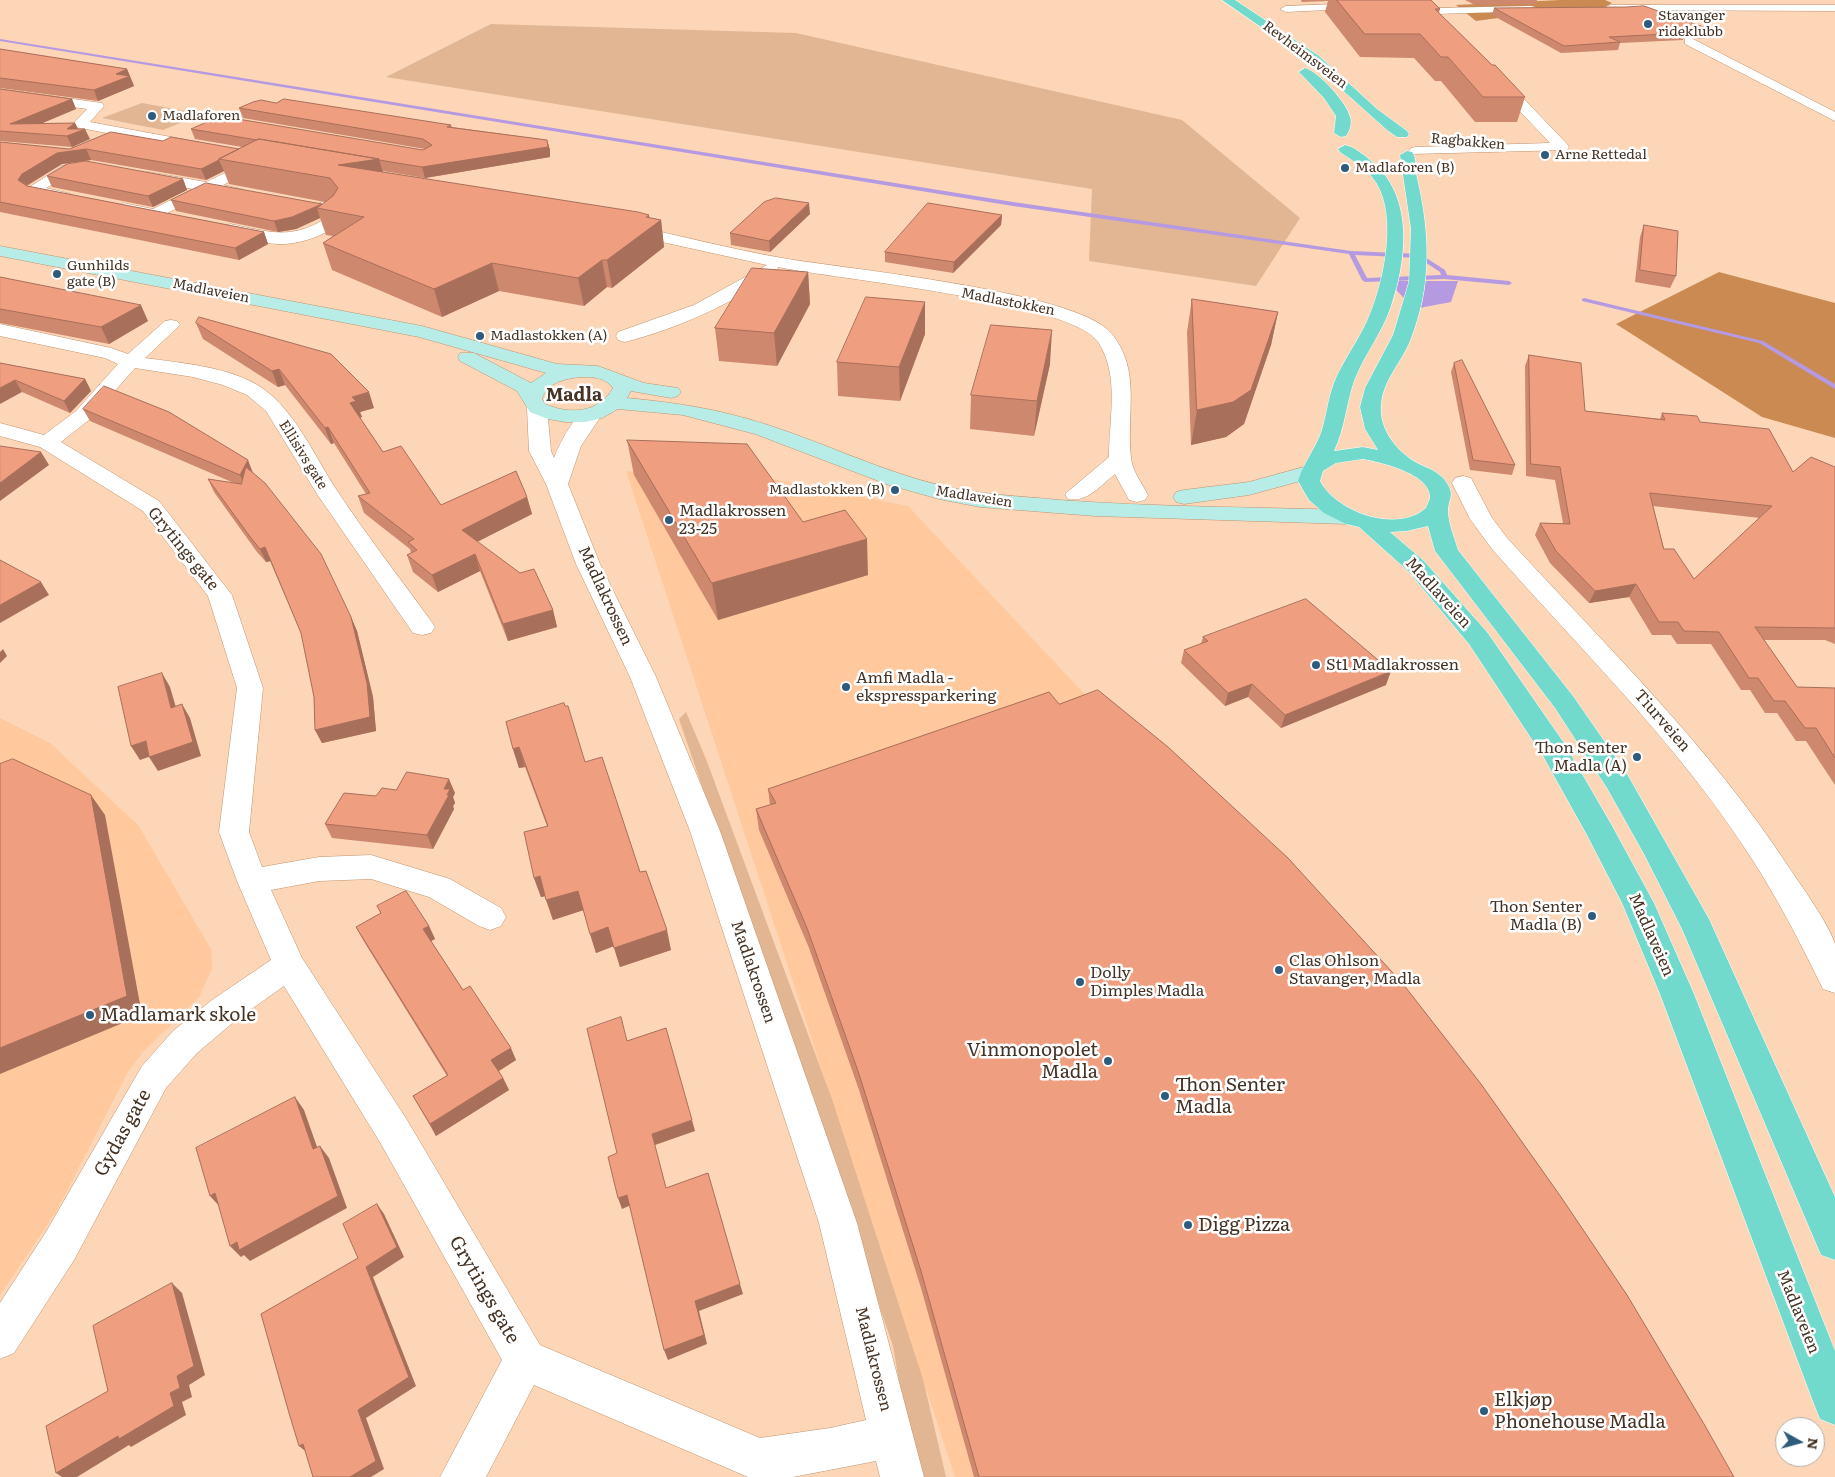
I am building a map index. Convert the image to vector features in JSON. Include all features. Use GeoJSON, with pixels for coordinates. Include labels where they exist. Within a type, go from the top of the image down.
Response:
{"type":"FeatureCollection","features":[{"type":"Feature","properties":{"kind":"main road","name":"Revheimsveien"},"geometry":{"type":"LineString","coordinates":[[1222,3],[1233,18]]}},
{"type":"Feature","properties":{"kind":"main road","name":"Revheimsveien"},"geometry":{"type":"LineString","coordinates":[[1222,3],[1311,56],[1351,90],[1376,117],[1418,144],[1406,154]]}},
{"type":"Feature","properties":{"kind":"main road","name":"Revheimsveien"},"geometry":{"type":"LineString","coordinates":[[1294,63],[1325,92],[1343,115],[1344,123],[1341,133],[1336,139],[1345,149]]}},
{"type":"Feature","properties":{"kind":"main road"},"geometry":{"type":"LineString","coordinates":[[1341,133],[1363,129],[1402,134]]}},
{"type":"Feature","properties":{"kind":"main road"},"geometry":{"type":"LineString","coordinates":[[1345,149],[1380,157]]}},
{"type":"Feature","properties":{"kind":"main road"},"geometry":{"type":"LineString","coordinates":[[1345,149],[1367,164],[1386,186],[1393,216],[1392,254],[1386,294],[1378,318],[1345,379],[1329,442],[1309,480],[1312,490],[1319,500],[1357,520],[1385,525],[1410,523],[1429,516],[1437,509]]}},
{"type":"Feature","properties":{"kind":"main road"},"geometry":{"type":"LineString","coordinates":[[1400,461],[1388,449],[1371,417],[1372,398],[1380,377],[1399,343],[1416,290],[1420,262],[1418,219],[1407,175],[1406,154]]}},
{"type":"Feature","properties":{"kind":"main road","name":"Madlaveien"},"geometry":{"type":"LineString","coordinates":[[0,250],[422,332],[556,370],[602,372],[640,388],[698,396],[772,415],[920,470],[964,481],[1016,490],[1076,494],[1186,497],[1233,493],[1269,485],[1315,467]]}},
{"type":"Feature","properties":{"kind":"main road","name":"Madlaveien"},"geometry":{"type":"LineString","coordinates":[[422,332],[524,387],[534,404]]}},
{"type":"Feature","properties":{"kind":"main road"},"geometry":{"type":"LineString","coordinates":[[580,371],[547,380],[533,392],[534,404],[561,416],[593,413],[614,403],[623,388],[614,377]]}},
{"type":"Feature","properties":{"kind":"main road","name":"Madlaveien"},"geometry":{"type":"LineString","coordinates":[[614,403],[683,409],[718,417],[762,430],[897,480],[980,500],[1095,509],[1357,520],[1416,566],[1478,638],[1554,750],[1601,832],[1638,903],[1677,994],[1835,1404]]}},
{"type":"Feature","properties":{"kind":"main road"},"geometry":{"type":"LineString","coordinates":[[1315,467],[1346,454],[1382,456],[1400,461]]}},
{"type":"Feature","properties":{"kind":"main road","name":"Madlaveien"},"geometry":{"type":"LineString","coordinates":[[1400,461],[1430,478],[1438,488],[1441,499],[1437,509],[1440,531],[1447,551],[1564,702],[1617,781],[1658,850],[1698,928],[1835,1241]]}},
{"type":"Feature","properties":{"kind":"street"},"geometry":{"type":"LineString","coordinates":[[1424,0],[1447,26]]}},
{"type":"Feature","properties":{"kind":"street"},"geometry":{"type":"LineString","coordinates":[[1286,9],[1375,5]]}},
{"type":"Feature","properties":{"kind":"street"},"geometry":{"type":"LineString","coordinates":[[1435,11],[1546,8]]}},
{"type":"Feature","properties":{"kind":"street"},"geometry":{"type":"LineString","coordinates":[[1594,8],[1835,8]]}},
{"type":"Feature","properties":{"kind":"street"},"geometry":{"type":"LineString","coordinates":[[1689,41],[1835,117]]}},
{"type":"Feature","properties":{"kind":"street","name":"Ragbakken"},"geometry":{"type":"LineString","coordinates":[[1402,134],[1466,144],[1562,147],[1486,67]]}},
{"type":"Feature","properties":{"kind":"street"},"geometry":{"type":"LineString","coordinates":[[0,93],[96,106],[80,124],[217,150]]}},
{"type":"Feature","properties":{"kind":"street"},"geometry":{"type":"LineString","coordinates":[[97,144],[121,133]]}},
{"type":"Feature","properties":{"kind":"street","name":"Ragbakken"},"geometry":{"type":"LineString","coordinates":[[1406,154],[1533,147]]}},
{"type":"Feature","properties":{"kind":"street"},"geometry":{"type":"LineString","coordinates":[[65,154],[74,154],[82,151]]}},
{"type":"Feature","properties":{"kind":"street"},"geometry":{"type":"LineString","coordinates":[[155,214],[270,159],[246,155]]}},
{"type":"Feature","properties":{"kind":"street"},"geometry":{"type":"LineString","coordinates":[[84,200],[33,190],[67,169],[90,166],[100,168]]}},
{"type":"Feature","properties":{"kind":"street"},"geometry":{"type":"LineString","coordinates":[[135,174],[254,196]]}},
{"type":"Feature","properties":{"kind":"street"},"geometry":{"type":"LineString","coordinates":[[216,226],[278,238],[290,238],[308,234],[337,216],[336,211],[332,209],[304,204]]}},
{"type":"Feature","properties":{"kind":"street"},"geometry":{"type":"LineString","coordinates":[[110,206],[181,219]]}},
{"type":"Feature","properties":{"kind":"street","name":"Madlastokken"},"geometry":{"type":"LineString","coordinates":[[612,227],[670,237],[780,263],[998,298],[1054,310],[1085,321],[1103,334],[1116,355],[1123,379],[1120,459],[1137,495]]}},
{"type":"Feature","properties":{"kind":"street"},"geometry":{"type":"LineString","coordinates":[[625,336],[653,327],[746,287],[780,263]]}},
{"type":"Feature","properties":{"kind":"street"},"geometry":{"type":"LineString","coordinates":[[47,443],[83,415],[130,362],[171,325]]}},
{"type":"Feature","properties":{"kind":"street"},"geometry":{"type":"LineString","coordinates":[[0,330],[111,354],[130,362]]}},
{"type":"Feature","properties":{"kind":"street","name":"Ellisivs gate"},"geometry":{"type":"LineString","coordinates":[[130,362],[195,371],[230,381],[254,391],[274,407],[328,494],[422,627]]}},
{"type":"Feature","properties":{"kind":"street","name":"Madlakrossen"},"geometry":{"type":"LineString","coordinates":[[534,404],[540,450],[556,484],[588,564],[643,677],[704,831],[838,1223],[902,1477]]}},
{"type":"Feature","properties":{"kind":"street"},"geometry":{"type":"LineString","coordinates":[[556,484],[566,451],[579,429],[593,413]]}},
{"type":"Feature","properties":{"kind":"street","name":"Grytings gate"},"geometry":{"type":"LineString","coordinates":[[0,428],[47,443],[151,506],[220,595],[250,688],[234,832],[252,881],[289,965],[394,1132],[525,1360],[760,1460],[830,1450],[892,1436]]}},
{"type":"Feature","properties":{"kind":"street"},"geometry":{"type":"LineString","coordinates":[[1076,494],[1120,459]]}},
{"type":"Feature","properties":{"kind":"street","name":"Tiurveien"},"geometry":{"type":"LineString","coordinates":[[1462,483],[1481,519],[1500,544],[1667,725],[1722,793],[1762,848],[1807,923],[1835,979]]}},
{"type":"Feature","properties":{"kind":"street"},"geometry":{"type":"LineString","coordinates":[[252,881],[319,869],[371,867],[439,888],[490,917]]}},
{"type":"Feature","properties":{"kind":"street","name":"Gydas gate"},"geometry":{"type":"LineString","coordinates":[[0,1339],[60,1246],[154,1077],[192,1036],[224,1010],[289,965]]}},
{"type":"Feature","properties":{"kind":"street"},"geometry":{"type":"LineString","coordinates":[[462,1477],[525,1360]]}},
{"type":"Feature","properties":{"kind":"shaded area"},"geometry":{"type":"Polygon","coordinates":[[[1605,0],[1612,3],[1596,13],[1513,16],[1476,21],[1456,5],[1605,0]]]}},
{"type":"Feature","properties":{"kind":"shaded area"},"geometry":{"type":"Polygon","coordinates":[[[491,24],[796,33],[1182,120],[1300,218],[1256,286],[1089,261],[1092,189],[386,77],[491,24]]]}},
{"type":"Feature","properties":{"kind":"shaded area","name":"Madlaforen"},"geometry":{"type":"Polygon","coordinates":[[[142,103],[202,114],[163,130],[102,118],[142,103]]]}},
{"type":"Feature","properties":{"kind":"shaded area"},"geometry":{"type":"Polygon","coordinates":[[[1719,272],[1835,303],[1835,438],[1762,417],[1616,324],[1719,272]]]}},
{"type":"Feature","properties":{"kind":"shaded area"},"geometry":{"type":"Polygon","coordinates":[[[1388,281],[1458,281],[1451,302],[1414,309],[1388,281]]]}},
{"type":"Feature","properties":{"kind":"shaded area","name":"Thon Senter Madla"},"geometry":{"type":"Polygon","coordinates":[[[626,471],[753,475],[908,506],[1091,701],[1669,1477],[955,1477],[626,471]]]}},
{"type":"Feature","properties":{"kind":"shaded area"},"geometry":{"type":"Polygon","coordinates":[[[686,712],[706,759],[832,1099],[923,1379],[946,1477],[915,1477],[893,1346],[679,719],[686,712]]]}},
{"type":"Feature","properties":{"kind":"shaded area","name":"Madlamark skole"},"geometry":{"type":"Polygon","coordinates":[[[0,718],[50,743],[138,825],[211,949],[212,969],[199,997],[143,1052],[128,1072],[56,1212],[0,1295],[0,718]]]}},
{"type":"Feature","properties":{"kind":"building"},"geometry":{"type":"Polygon","coordinates":[[[1337,0],[1431,0],[1440,9],[1435,9],[1492,65],[1495,65],[1525,97],[1483,97],[1448,57],[1441,57],[1420,34],[1365,34],[1337,0]]]}},
{"type":"Feature","properties":{"kind":"building"},"geometry":{"type":"Polygon","coordinates":[[[1644,6],[1715,31],[1700,32],[1691,28],[1686,30],[1686,33],[1609,37],[1620,42],[1564,46],[1494,8],[1626,7],[1644,6]]]}},
{"type":"Feature","properties":{"kind":"building"},"geometry":{"type":"Polygon","coordinates":[[[0,49],[127,69],[116,74],[130,76],[94,90],[0,78],[0,49]]]}},
{"type":"Feature","properties":{"kind":"building"},"geometry":{"type":"Polygon","coordinates":[[[0,89],[72,99],[10,124],[75,123],[67,129],[85,129],[67,136],[0,131],[0,89]]]}},
{"type":"Feature","properties":{"kind":"building"},"geometry":{"type":"Polygon","coordinates":[[[284,99],[451,125],[447,127],[547,140],[548,147],[422,167],[191,129],[220,116],[423,150],[432,145],[423,139],[239,108],[261,100],[276,103],[284,99]]]}},
{"type":"Feature","properties":{"kind":"building"},"geometry":{"type":"Polygon","coordinates":[[[111,132],[163,141],[171,137],[239,149],[201,169],[86,149],[57,153],[22,174],[18,180],[27,186],[264,232],[235,248],[0,202],[0,142],[69,149],[111,132]]]}},
{"type":"Feature","properties":{"kind":"building"},"geometry":{"type":"Polygon","coordinates":[[[259,139],[379,159],[338,165],[638,212],[649,215],[646,217],[661,220],[607,260],[602,260],[578,278],[492,263],[434,289],[323,243],[364,217],[317,208],[333,196],[338,188],[330,178],[219,159],[259,139]]]}},
{"type":"Feature","properties":{"kind":"building"},"geometry":{"type":"Polygon","coordinates":[[[86,161],[183,179],[148,196],[47,176],[67,164],[86,161]]]}},
{"type":"Feature","properties":{"kind":"building"},"geometry":{"type":"Polygon","coordinates":[[[206,183],[322,204],[292,217],[274,221],[171,200],[206,183]]]}},
{"type":"Feature","properties":{"kind":"building"},"geometry":{"type":"Polygon","coordinates":[[[776,198],[809,203],[769,241],[730,233],[764,202],[776,198]]]}},
{"type":"Feature","properties":{"kind":"building"},"geometry":{"type":"Polygon","coordinates":[[[928,203],[1002,215],[954,262],[885,252],[928,203]]]}},
{"type":"Feature","properties":{"kind":"building"},"geometry":{"type":"Polygon","coordinates":[[[1644,225],[1678,231],[1676,276],[1640,270],[1644,225]]]}},
{"type":"Feature","properties":{"kind":"building"},"geometry":{"type":"Polygon","coordinates":[[[752,268],[808,272],[774,333],[715,328],[752,268]]]}},
{"type":"Feature","properties":{"kind":"building"},"geometry":{"type":"Polygon","coordinates":[[[0,277],[141,305],[101,327],[0,309],[0,277]]]}},
{"type":"Feature","properties":{"kind":"building"},"geometry":{"type":"Polygon","coordinates":[[[866,297],[925,302],[899,367],[837,362],[866,297]]]}},
{"type":"Feature","properties":{"kind":"building"},"geometry":{"type":"Polygon","coordinates":[[[1192,299],[1278,312],[1251,390],[1233,402],[1197,410],[1192,299]]]}},
{"type":"Feature","properties":{"kind":"building"},"geometry":{"type":"Polygon","coordinates":[[[199,317],[331,354],[369,392],[352,397],[356,401],[350,403],[383,452],[401,446],[441,505],[516,471],[527,497],[462,530],[520,573],[534,569],[553,610],[503,624],[475,554],[432,575],[407,555],[417,550],[408,542],[414,539],[358,496],[370,493],[328,427],[325,428],[279,369],[272,371],[196,323],[199,317]]]}},
{"type":"Feature","properties":{"kind":"building"},"geometry":{"type":"Polygon","coordinates":[[[991,325],[1052,330],[1037,401],[971,395],[991,325]]]}},
{"type":"Feature","properties":{"kind":"building"},"geometry":{"type":"Polygon","coordinates":[[[1529,355],[1581,363],[1585,411],[1665,420],[1662,413],[1697,416],[1700,422],[1769,429],[1793,472],[1811,457],[1835,467],[1835,628],[1755,627],[1797,687],[1835,688],[1835,758],[1816,728],[1805,728],[1785,701],[1774,701],[1758,678],[1749,678],[1719,632],[1684,631],[1678,622],[1659,622],[1636,584],[1595,591],[1556,551],[1540,523],[1570,524],[1560,467],[1531,464],[1529,355]],[[1650,493],[1664,549],[1674,549],[1694,579],[1772,506],[1650,493]]]}},
{"type":"Feature","properties":{"kind":"building"},"geometry":{"type":"Polygon","coordinates":[[[1462,360],[1515,465],[1473,460],[1454,363],[1462,360]]]}},
{"type":"Feature","properties":{"kind":"building"},"geometry":{"type":"Polygon","coordinates":[[[0,363],[85,379],[64,401],[15,380],[0,388],[0,363]]]}},
{"type":"Feature","properties":{"kind":"building"},"geometry":{"type":"Polygon","coordinates":[[[104,386],[169,412],[248,460],[240,475],[83,409],[104,386]]]}},
{"type":"Feature","properties":{"kind":"building"},"geometry":{"type":"Polygon","coordinates":[[[627,440],[747,444],[803,522],[845,510],[867,539],[712,583],[627,440]]]}},
{"type":"Feature","properties":{"kind":"building"},"geometry":{"type":"Polygon","coordinates":[[[0,446],[41,452],[0,483],[0,446]]]}},
{"type":"Feature","properties":{"kind":"building"},"geometry":{"type":"Polygon","coordinates":[[[246,467],[265,483],[321,554],[351,617],[367,683],[370,717],[315,730],[314,697],[301,633],[265,547],[260,549],[208,479],[241,484],[246,467]]]}},
{"type":"Feature","properties":{"kind":"building"},"geometry":{"type":"Polygon","coordinates":[[[0,560],[41,582],[0,605],[0,560]]]}},
{"type":"Feature","properties":{"kind":"building"},"geometry":{"type":"Polygon","coordinates":[[[1306,599],[1391,671],[1285,715],[1252,684],[1228,693],[1184,650],[1208,641],[1203,637],[1306,599]]]}},
{"type":"Feature","properties":{"kind":"building"},"geometry":{"type":"Polygon","coordinates":[[[162,673],[171,708],[182,704],[193,742],[149,757],[146,741],[131,746],[118,687],[162,673]]]}},
{"type":"Feature","properties":{"kind":"building","name":"Thon Senter Madla"},"geometry":{"type":"Polygon","coordinates":[[[1098,690],[1168,747],[1288,858],[1403,984],[1481,1084],[1627,1295],[1734,1477],[979,1477],[921,1271],[858,1071],[807,928],[756,809],[776,803],[768,789],[1049,692],[1059,704],[1098,690]]]}},
{"type":"Feature","properties":{"kind":"building"},"geometry":{"type":"Polygon","coordinates":[[[564,703],[565,706],[568,706],[585,762],[602,757],[640,872],[646,871],[667,930],[614,948],[608,927],[590,934],[578,891],[546,900],[540,876],[534,878],[524,832],[548,826],[519,747],[513,749],[506,722],[564,703]]]}},
{"type":"Feature","properties":{"kind":"building"},"geometry":{"type":"Polygon","coordinates":[[[13,759],[91,795],[127,996],[0,1048],[0,764],[13,759]]]}},
{"type":"Feature","properties":{"kind":"building"},"geometry":{"type":"Polygon","coordinates":[[[407,772],[449,779],[444,789],[450,789],[447,795],[449,795],[427,835],[325,824],[344,793],[376,796],[382,788],[396,790],[407,772]]]}},
{"type":"Feature","properties":{"kind":"building"},"geometry":{"type":"Polygon","coordinates":[[[406,891],[429,926],[423,929],[463,990],[470,986],[511,1048],[491,1060],[503,1078],[430,1124],[413,1096],[448,1075],[356,927],[381,913],[377,906],[406,891]]]}},
{"type":"Feature","properties":{"kind":"building"},"geometry":{"type":"Polygon","coordinates":[[[621,1017],[627,1041],[666,1028],[692,1120],[652,1134],[666,1188],[708,1173],[740,1284],[695,1301],[704,1335],[664,1350],[627,1195],[618,1198],[608,1157],[617,1153],[587,1029],[621,1017]]]}},
{"type":"Feature","properties":{"kind":"building"},"geometry":{"type":"Polygon","coordinates":[[[295,1097],[313,1149],[320,1146],[338,1196],[239,1250],[237,1242],[230,1246],[215,1193],[210,1196],[196,1148],[295,1097]]]}},
{"type":"Feature","properties":{"kind":"building"},"geometry":{"type":"Polygon","coordinates":[[[377,1204],[397,1247],[366,1267],[409,1377],[358,1410],[376,1461],[350,1477],[313,1477],[303,1444],[299,1446],[261,1314],[358,1258],[343,1224],[377,1204]]]}},
{"type":"Feature","properties":{"kind":"building"},"geometry":{"type":"Polygon","coordinates":[[[172,1283],[194,1366],[177,1376],[180,1388],[170,1393],[174,1406],[119,1439],[118,1436],[56,1473],[46,1426],[108,1391],[93,1326],[172,1283]]]}},
{"type":"Feature","properties":{"kind":"waterway"},"geometry":{"type":"LineString","coordinates":[[0,40],[1013,204],[1351,253]]}},
{"type":"Feature","properties":{"kind":"waterway"},"geometry":{"type":"LineString","coordinates":[[1351,253],[1420,256],[1443,271],[1444,277]]}},
{"type":"Feature","properties":{"kind":"waterway"},"geometry":{"type":"LineString","coordinates":[[1351,253],[1365,280],[1444,277]]}},
{"type":"Feature","properties":{"kind":"waterway"},"geometry":{"type":"LineString","coordinates":[[1444,277],[1509,283]]}},
{"type":"Feature","properties":{"kind":"waterway"},"geometry":{"type":"LineString","coordinates":[[1584,300],[1761,342],[1835,387]]}},
{"type":"Feature","properties":{"kind":"place","name":"Stavanger rideklubb"},"geometry":{"type":"Point","coordinates":[1648,24]}},
{"type":"Feature","properties":{"kind":"place","name":"Madlaforen"},"geometry":{"type":"Point","coordinates":[152,116]}},
{"type":"Feature","properties":{"kind":"place","name":"Arne Rettedal"},"geometry":{"type":"Point","coordinates":[1545,155]}},
{"type":"Feature","properties":{"kind":"place","name":"Madlaforen (B)"},"geometry":{"type":"Point","coordinates":[1345,168]}},
{"type":"Feature","properties":{"kind":"place","name":"Gunhilds gate (B)"},"geometry":{"type":"Point","coordinates":[57,274]}},
{"type":"Feature","properties":{"kind":"place","name":"Madlastokken (A)"},"geometry":{"type":"Point","coordinates":[480,336]}},
{"type":"Feature","properties":{"kind":"place","name":"Madlastokken (B)"},"geometry":{"type":"Point","coordinates":[895,490]}},
{"type":"Feature","properties":{"kind":"place","name":"Madlakrossen 23-25"},"geometry":{"type":"Point","coordinates":[669,520]}},
{"type":"Feature","properties":{"kind":"place","name":"St1 Madlakrossen"},"geometry":{"type":"Point","coordinates":[1316,665]}},
{"type":"Feature","properties":{"kind":"place","name":"Amfi Madla - ekspressparkering"},"geometry":{"type":"Point","coordinates":[846,687]}},
{"type":"Feature","properties":{"kind":"place","name":"Thon Senter Madla (A)"},"geometry":{"type":"Point","coordinates":[1637,757]}},
{"type":"Feature","properties":{"kind":"place","name":"Thon Senter Madla (B)"},"geometry":{"type":"Point","coordinates":[1592,916]}},
{"type":"Feature","properties":{"kind":"place","name":"Clas Ohlson Stavanger, Madla"},"geometry":{"type":"Point","coordinates":[1279,970]}},
{"type":"Feature","properties":{"kind":"place","name":"Dolly Dimples Madla"},"geometry":{"type":"Point","coordinates":[1080,982]}},
{"type":"Feature","properties":{"kind":"place","name":"Madlamark skole"},"geometry":{"type":"Point","coordinates":[90,1015]}},
{"type":"Feature","properties":{"kind":"place","name":"Vinmonopolet Madla"},"geometry":{"type":"Point","coordinates":[1108,1061]}},
{"type":"Feature","properties":{"kind":"place","name":"Thon Senter Madla"},"geometry":{"type":"Point","coordinates":[1165,1096]}},
{"type":"Feature","properties":{"kind":"place","name":"Digg Pizza"},"geometry":{"type":"Point","coordinates":[1188,1225]}},
{"type":"Feature","properties":{"kind":"place","name":"Elkjøp Phonehouse Madla"},"geometry":{"type":"Point","coordinates":[1484,1411]}},
{"type":"Feature","properties":{"kind":"district","name":"Madla"},"geometry":{"type":"Point","coordinates":[574,396]}}]}
